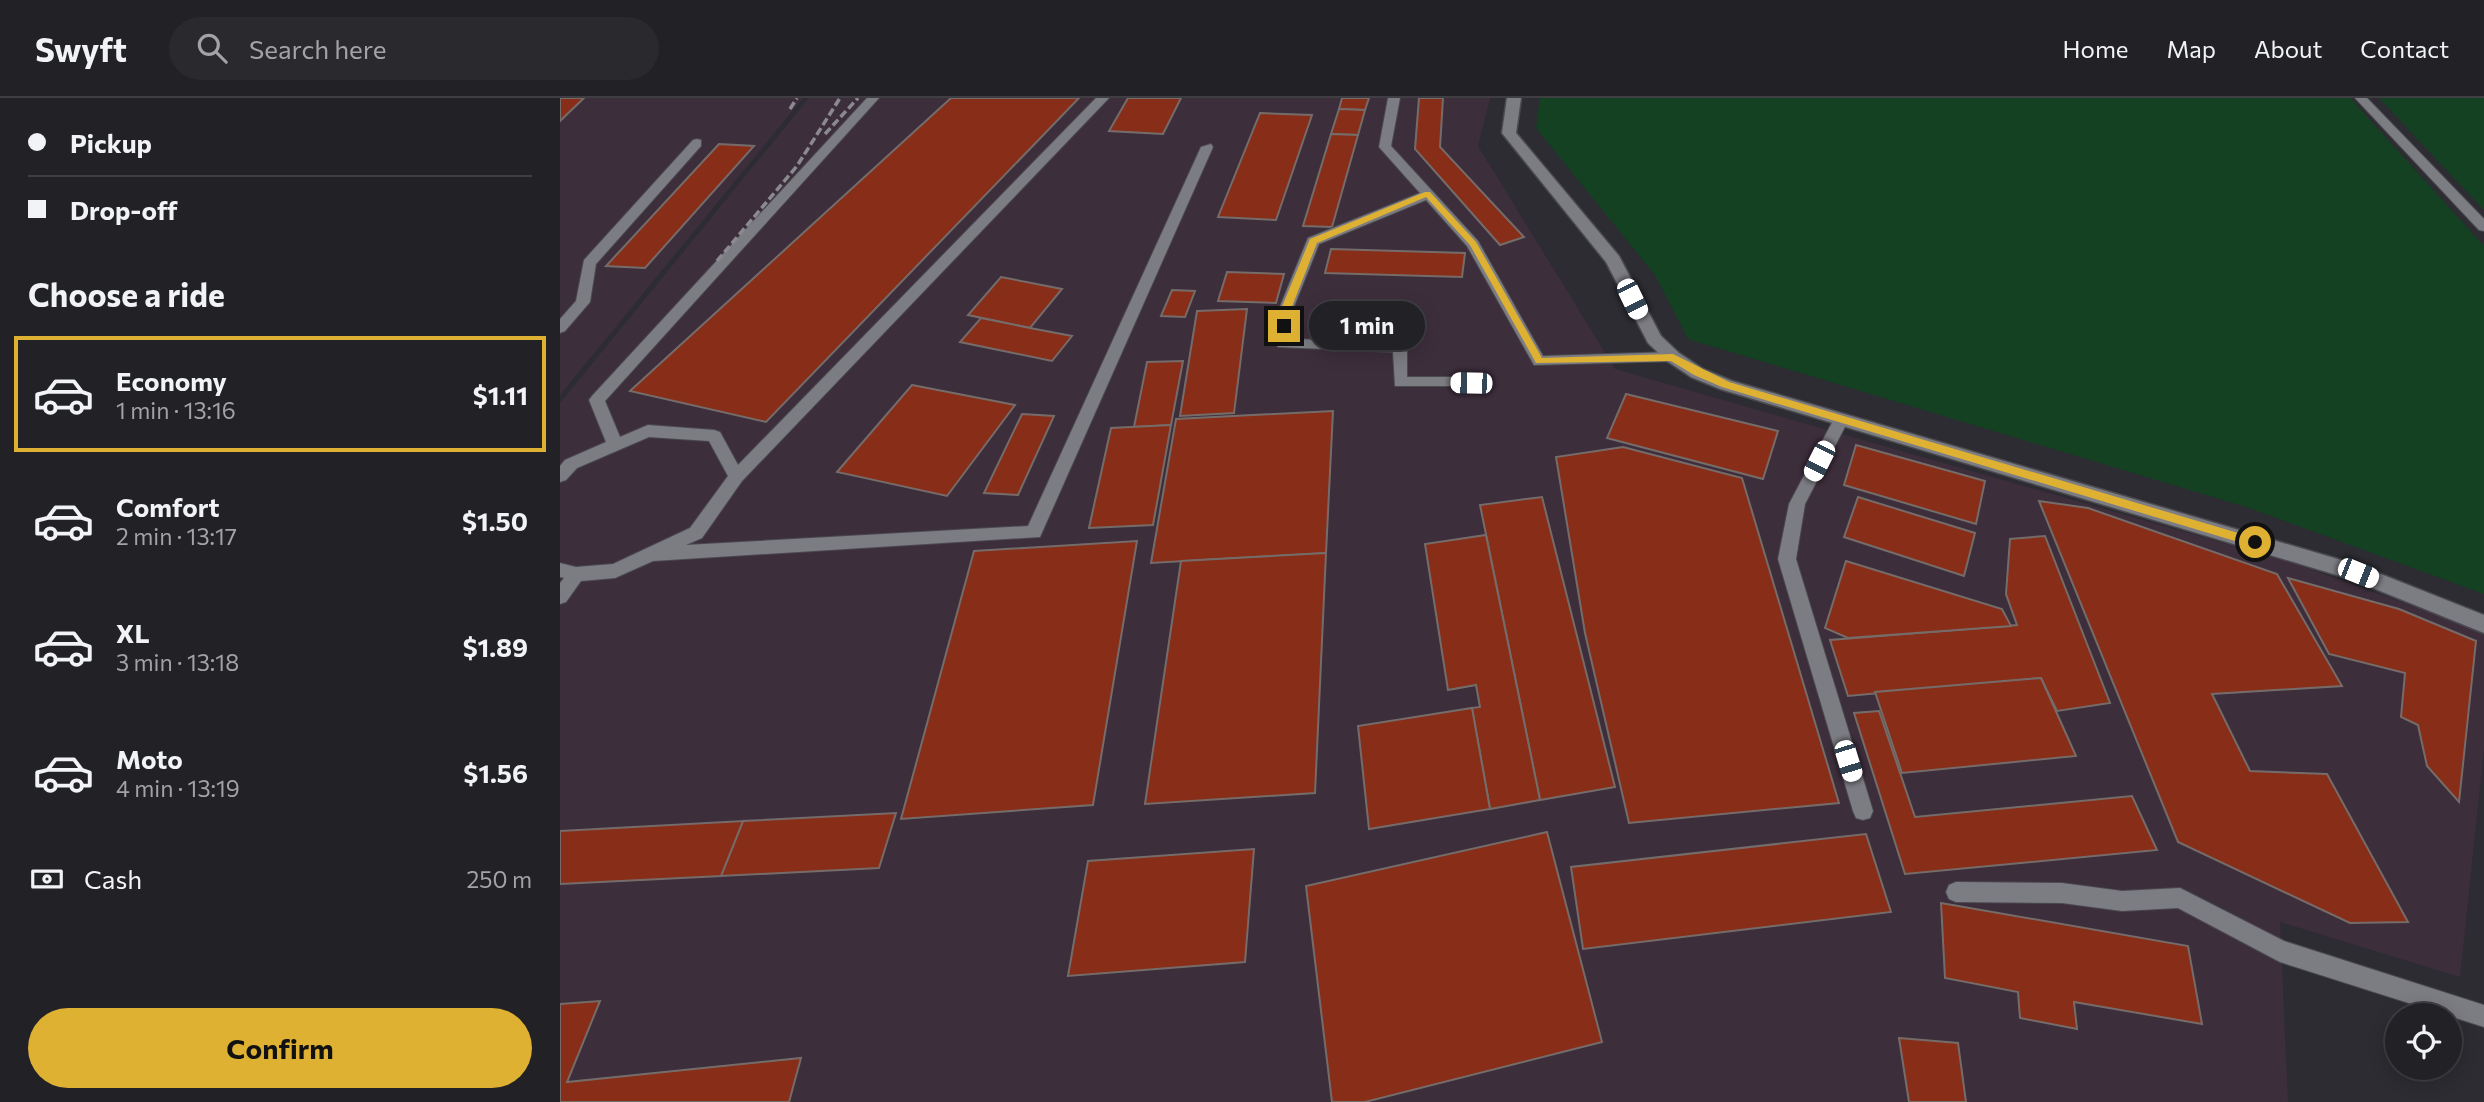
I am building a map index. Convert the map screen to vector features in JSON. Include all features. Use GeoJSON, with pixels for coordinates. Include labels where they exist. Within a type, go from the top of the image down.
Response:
{"type":"FeatureCollection","features":[{"type":"Feature","properties":{"kind":"street"},"geometry":{"type":"LineString","coordinates":[[1514,98],[1509,133],[1614,260],[1654,339],[1673,358],[1697,373],[1726,385],[2358,573],[2484,624]]}},
{"type":"Feature","properties":{"kind":"lane"},"geometry":{"type":"LineString","coordinates":[[615,445],[597,400],[873,98]]}},
{"type":"Feature","properties":{"kind":"lane"},"geometry":{"type":"LineString","coordinates":[[560,597],[568,572],[615,571],[696,533],[736,477],[1103,98]]}},
{"type":"Feature","properties":{"kind":"lane"},"geometry":{"type":"LineString","coordinates":[[1394,98],[1385,146],[1473,244],[1539,361],[1673,358]]}},
{"type":"Feature","properties":{"kind":"lane"},"geometry":{"type":"LineString","coordinates":[[2361,98],[2484,227]]}},
{"type":"Feature","properties":{"kind":"lane"},"geometry":{"type":"LineString","coordinates":[[560,328],[583,302],[589,263],[697,143]]}},
{"type":"Feature","properties":{"kind":"lane"},"geometry":{"type":"LineString","coordinates":[[650,554],[1034,532],[1207,147]]}},
{"type":"Feature","properties":{"kind":"lane"},"geometry":{"type":"LineString","coordinates":[[1427,194],[1313,241],[1286,309],[1283,344],[1400,347],[1399,382],[1471,383]]}},
{"type":"Feature","properties":{"kind":"lane"},"geometry":{"type":"LineString","coordinates":[[1841,419],[1797,504],[1787,559],[1863,811]]}},
{"type":"Feature","properties":{"kind":"lane"},"geometry":{"type":"LineString","coordinates":[[560,476],[571,464],[648,431],[714,436],[736,477]]}},
{"type":"Feature","properties":{"kind":"lane"},"geometry":{"type":"LineString","coordinates":[[1956,892],[2062,892],[2122,901],[2180,898],[2280,951],[2484,1016]]}},
{"type":"Feature","properties":{"kind":"shaded area"},"geometry":{"type":"Polygon","coordinates":[[[560,98],[803,98],[560,395],[560,98]]]}},
{"type":"Feature","properties":{"kind":"shaded area"},"geometry":{"type":"Polygon","coordinates":[[[809,98],[1490,98],[1478,146],[1615,369],[2293,563],[2484,632],[2484,749],[2460,977],[2280,922],[2288,1102],[560,1102],[560,403],[809,98]]]}},
{"type":"Feature","properties":{"kind":"green space"},"geometry":{"type":"Polygon","coordinates":[[[1540,98],[2350,98],[2484,246],[2484,594],[2246,507],[1688,339],[1655,275],[1536,128],[1540,98]]]}},
{"type":"Feature","properties":{"kind":"green space"},"geometry":{"type":"Polygon","coordinates":[[[2379,98],[2484,98],[2484,210],[2379,98]]]}},
{"type":"Feature","properties":{"kind":"building"},"geometry":{"type":"Polygon","coordinates":[[[560,98],[584,98],[560,121],[560,98]]]}},
{"type":"Feature","properties":{"kind":"building"},"geometry":{"type":"Polygon","coordinates":[[[951,98],[1079,98],[766,422],[630,391],[951,98]]]}},
{"type":"Feature","properties":{"kind":"building"},"geometry":{"type":"Polygon","coordinates":[[[1128,98],[1181,98],[1163,134],[1109,131],[1128,98]]]}},
{"type":"Feature","properties":{"kind":"building"},"geometry":{"type":"Polygon","coordinates":[[[1342,98],[1369,98],[1365,110],[1339,109],[1342,98]]]}},
{"type":"Feature","properties":{"kind":"building"},"geometry":{"type":"Polygon","coordinates":[[[1419,98],[1443,98],[1440,147],[1524,237],[1500,245],[1415,149],[1419,98]]]}},
{"type":"Feature","properties":{"kind":"building"},"geometry":{"type":"Polygon","coordinates":[[[1339,109],[1365,110],[1358,135],[1331,134],[1339,109]]]}},
{"type":"Feature","properties":{"kind":"building"},"geometry":{"type":"Polygon","coordinates":[[[1260,113],[1312,115],[1276,220],[1218,217],[1260,113]]]}},
{"type":"Feature","properties":{"kind":"building"},"geometry":{"type":"Polygon","coordinates":[[[1331,134],[1358,135],[1332,227],[1303,226],[1331,134]]]}},
{"type":"Feature","properties":{"kind":"building"},"geometry":{"type":"Polygon","coordinates":[[[719,144],[754,146],[645,268],[606,266],[719,144]]]}},
{"type":"Feature","properties":{"kind":"building"},"geometry":{"type":"Polygon","coordinates":[[[1331,249],[1465,253],[1462,277],[1325,273],[1331,249]]]}},
{"type":"Feature","properties":{"kind":"building"},"geometry":{"type":"Polygon","coordinates":[[[1227,272],[1284,274],[1276,303],[1218,301],[1227,272]]]}},
{"type":"Feature","properties":{"kind":"building"},"geometry":{"type":"Polygon","coordinates":[[[1001,277],[1062,289],[1030,328],[968,315],[1001,277]]]}},
{"type":"Feature","properties":{"kind":"building"},"geometry":{"type":"Polygon","coordinates":[[[1172,290],[1195,291],[1185,317],[1161,316],[1172,290]]]}},
{"type":"Feature","properties":{"kind":"building"},"geometry":{"type":"Polygon","coordinates":[[[1247,309],[1234,413],[1180,416],[1197,311],[1247,309]]]}},
{"type":"Feature","properties":{"kind":"building"},"geometry":{"type":"Polygon","coordinates":[[[981,318],[1072,336],[1052,361],[960,342],[981,318]]]}},
{"type":"Feature","properties":{"kind":"building"},"geometry":{"type":"Polygon","coordinates":[[[1183,361],[1171,425],[1134,427],[1147,362],[1183,361]]]}},
{"type":"Feature","properties":{"kind":"building"},"geometry":{"type":"Polygon","coordinates":[[[912,385],[1015,405],[947,496],[837,472],[912,385]]]}},
{"type":"Feature","properties":{"kind":"building"},"geometry":{"type":"Polygon","coordinates":[[[1626,394],[1778,431],[1763,479],[1607,438],[1626,394]]]}},
{"type":"Feature","properties":{"kind":"building"},"geometry":{"type":"Polygon","coordinates":[[[1333,411],[1326,553],[1151,563],[1176,419],[1333,411]]]}},
{"type":"Feature","properties":{"kind":"building"},"geometry":{"type":"Polygon","coordinates":[[[1022,414],[1054,416],[1018,495],[984,493],[1022,414]]]}},
{"type":"Feature","properties":{"kind":"building"},"geometry":{"type":"Polygon","coordinates":[[[1171,425],[1153,525],[1089,528],[1111,428],[1171,425]]]}},
{"type":"Feature","properties":{"kind":"building"},"geometry":{"type":"Polygon","coordinates":[[[1856,445],[1985,481],[1976,524],[1844,485],[1856,445]]]}},
{"type":"Feature","properties":{"kind":"building"},"geometry":{"type":"Polygon","coordinates":[[[1623,447],[1742,478],[1839,803],[1629,823],[1585,633],[1556,457],[1623,447]]]}},
{"type":"Feature","properties":{"kind":"building"},"geometry":{"type":"Polygon","coordinates":[[[1542,497],[1615,787],[1540,800],[1480,505],[1542,497]]]}},
{"type":"Feature","properties":{"kind":"building"},"geometry":{"type":"Polygon","coordinates":[[[1858,497],[1975,533],[1964,576],[1844,537],[1858,497]]]}},
{"type":"Feature","properties":{"kind":"building"},"geometry":{"type":"Polygon","coordinates":[[[2039,501],[2088,508],[2277,574],[2342,686],[2212,694],[2250,771],[2327,774],[2408,922],[2350,923],[2178,842],[2039,501]]]}},
{"type":"Feature","properties":{"kind":"building"},"geometry":{"type":"Polygon","coordinates":[[[1486,535],[1540,800],[1490,809],[1472,708],[1480,707],[1476,685],[1448,690],[1425,544],[1486,535]]]}},
{"type":"Feature","properties":{"kind":"building"},"geometry":{"type":"Polygon","coordinates":[[[2045,536],[2110,703],[2057,711],[2041,678],[1848,696],[1830,640],[2017,625],[2006,594],[2010,539],[2045,536]]]}},
{"type":"Feature","properties":{"kind":"building"},"geometry":{"type":"Polygon","coordinates":[[[1137,541],[1093,805],[901,819],[974,551],[1137,541]]]}},
{"type":"Feature","properties":{"kind":"building"},"geometry":{"type":"Polygon","coordinates":[[[1326,553],[1315,793],[1145,804],[1181,561],[1326,553]]]}},
{"type":"Feature","properties":{"kind":"building"},"geometry":{"type":"Polygon","coordinates":[[[1846,561],[2002,609],[2011,626],[1848,638],[1825,628],[1846,561]]]}},
{"type":"Feature","properties":{"kind":"building"},"geometry":{"type":"Polygon","coordinates":[[[2288,578],[2399,609],[2476,641],[2459,802],[2427,766],[2418,725],[2401,717],[2405,673],[2329,654],[2288,578]]]}},
{"type":"Feature","properties":{"kind":"building"},"geometry":{"type":"Polygon","coordinates":[[[2041,678],[2076,756],[1902,773],[1875,692],[2041,678]]]}},
{"type":"Feature","properties":{"kind":"building"},"geometry":{"type":"Polygon","coordinates":[[[1472,708],[1490,809],[1369,829],[1358,726],[1472,708]]]}},
{"type":"Feature","properties":{"kind":"building"},"geometry":{"type":"Polygon","coordinates":[[[1879,711],[1915,817],[2132,796],[2157,850],[1905,874],[1854,713],[1879,711]]]}},
{"type":"Feature","properties":{"kind":"building"},"geometry":{"type":"Polygon","coordinates":[[[896,813],[879,868],[721,876],[743,821],[896,813]]]}},
{"type":"Feature","properties":{"kind":"building"},"geometry":{"type":"Polygon","coordinates":[[[743,821],[721,876],[560,884],[560,831],[743,821]]]}},
{"type":"Feature","properties":{"kind":"building"},"geometry":{"type":"Polygon","coordinates":[[[1547,832],[1602,1042],[1365,1102],[1332,1102],[1306,886],[1547,832]]]}},
{"type":"Feature","properties":{"kind":"building"},"geometry":{"type":"Polygon","coordinates":[[[1866,834],[1891,912],[1583,949],[1571,867],[1866,834]]]}},
{"type":"Feature","properties":{"kind":"building"},"geometry":{"type":"Polygon","coordinates":[[[1254,849],[1245,962],[1068,976],[1088,861],[1254,849]]]}},
{"type":"Feature","properties":{"kind":"building"},"geometry":{"type":"Polygon","coordinates":[[[1941,903],[2188,946],[2202,1024],[2074,1002],[2077,1029],[2020,1018],[2018,992],[1945,978],[1941,903]]]}},
{"type":"Feature","properties":{"kind":"building"},"geometry":{"type":"Polygon","coordinates":[[[600,1001],[567,1082],[801,1058],[789,1102],[560,1102],[560,1004],[600,1001]]]}},
{"type":"Feature","properties":{"kind":"building"},"geometry":{"type":"Polygon","coordinates":[[[1899,1038],[1958,1043],[1966,1102],[1909,1102],[1899,1038]]]}},
{"type":"Feature","properties":{"kind":"railway"},"geometry":{"type":"LineString","coordinates":[[790,109],[797,98]]}},
{"type":"Feature","properties":{"kind":"railway"},"geometry":{"type":"LineString","coordinates":[[717,261],[797,166],[840,98]]}},
{"type":"Feature","properties":{"kind":"railway"},"geometry":{"type":"LineString","coordinates":[[825,134],[858,98]]}},
{"type":"Feature","properties":{"kind":"route"},"geometry":{"type":"LineString","coordinates":[[1284,326],[1286,309],[1313,241],[1427,194],[1473,244],[1539,361],[1673,358],[1697,373],[1726,385],[2255,542]]}}]}
